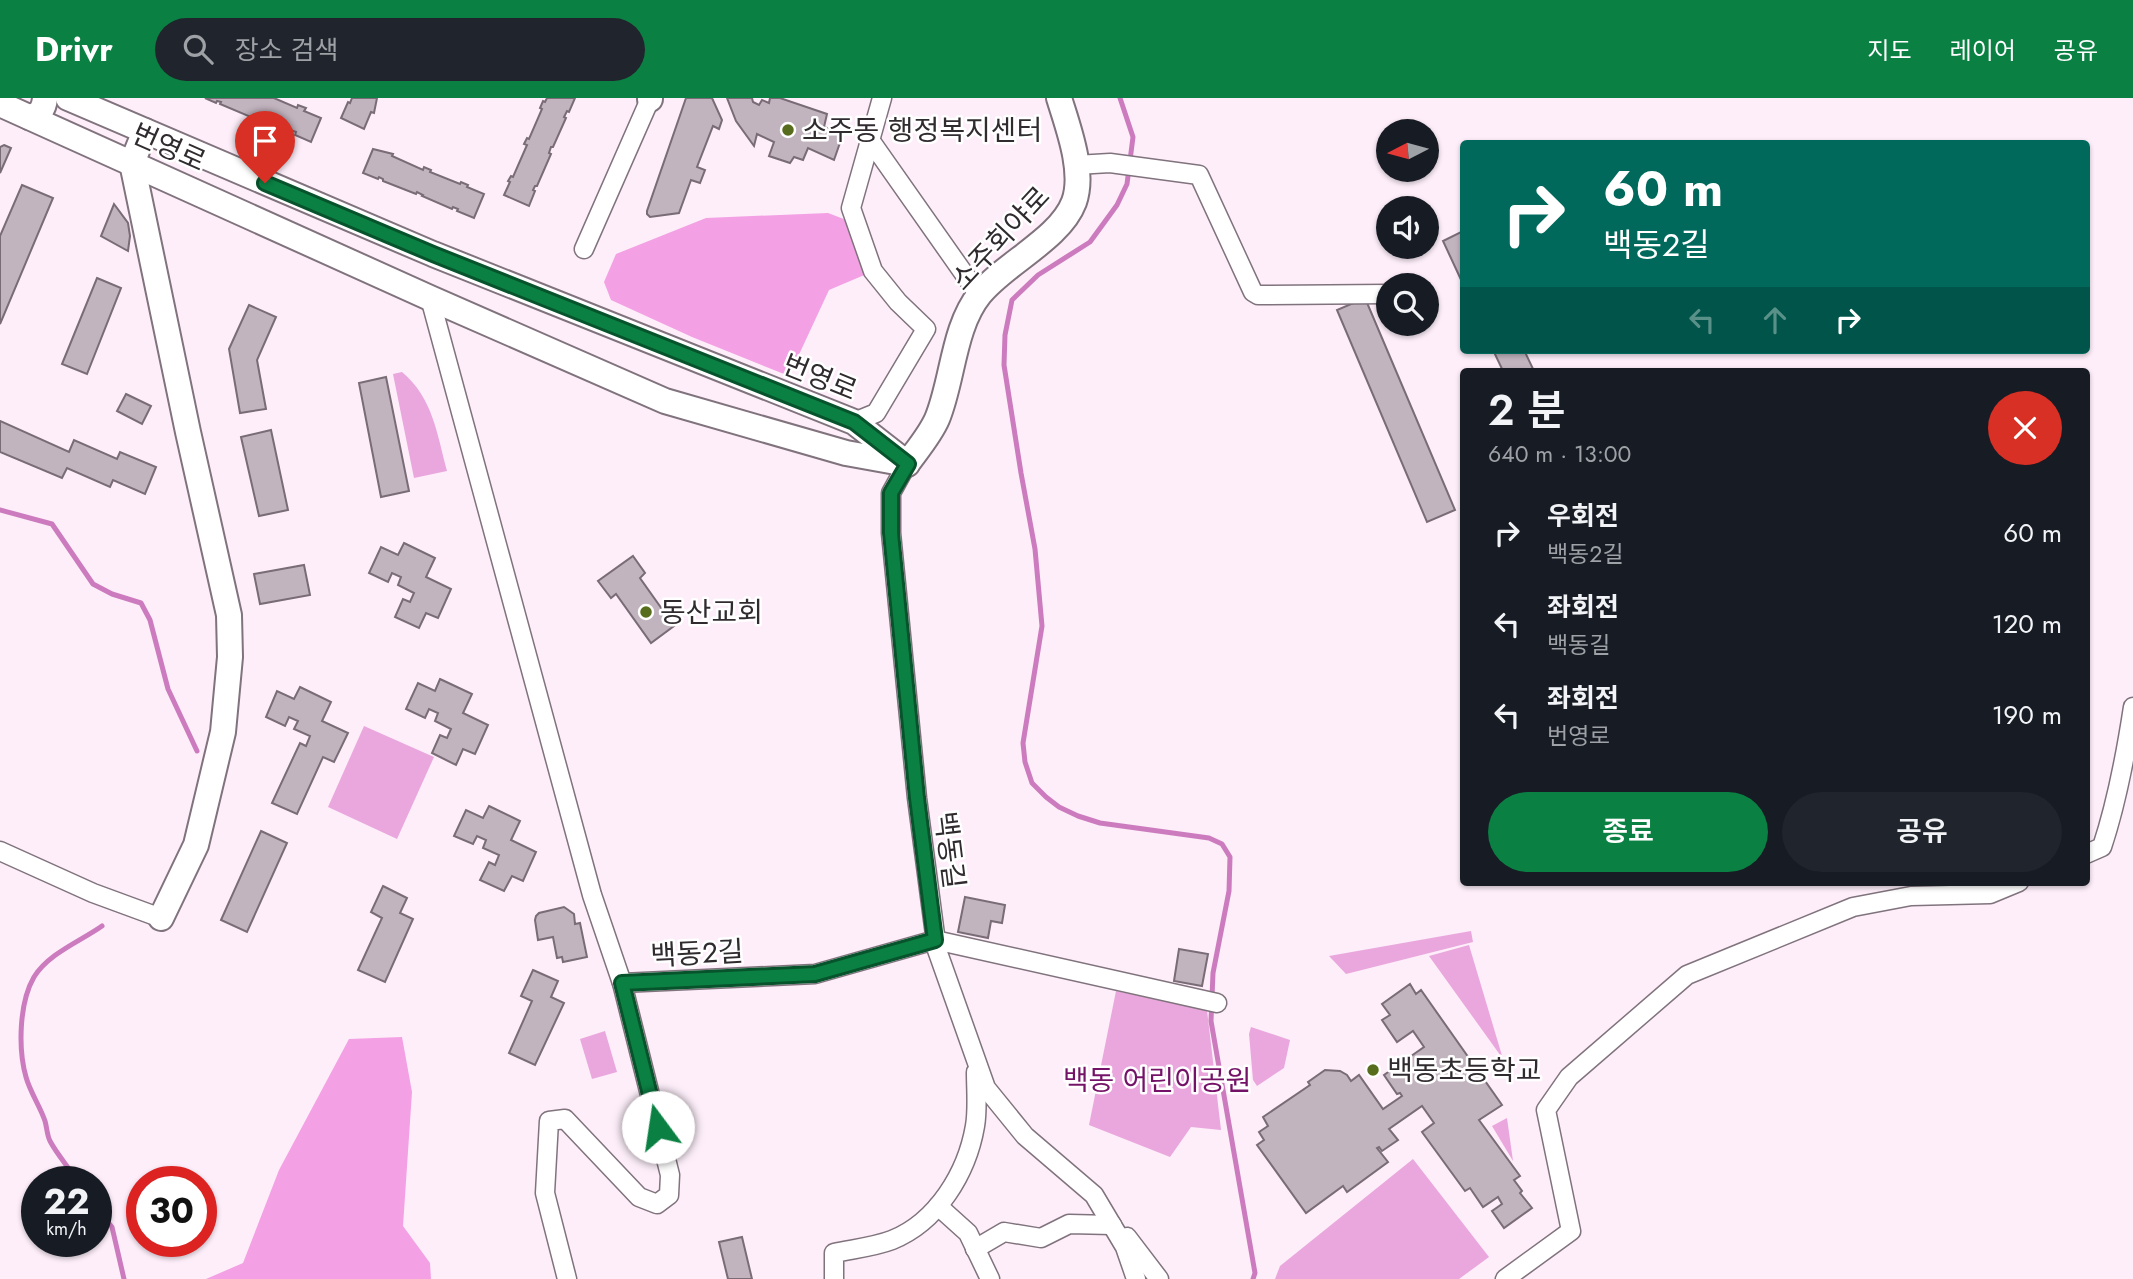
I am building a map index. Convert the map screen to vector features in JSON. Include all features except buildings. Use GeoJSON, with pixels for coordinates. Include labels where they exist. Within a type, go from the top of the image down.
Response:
{"type":"FeatureCollection","features":[{"type":"Feature","properties":{"kind":"street","name":"번영로"},"geometry":{"type":"LineString","coordinates":[[68,98],[433,254],[854,422],[908,464]]}},
{"type":"Feature","properties":{"kind":"street"},"geometry":{"type":"LineString","coordinates":[[854,422],[876,413],[926,329],[898,302],[873,271],[851,208],[882,98]]}},
{"type":"Feature","properties":{"kind":"street","name":"소주회야로"},"geometry":{"type":"LineString","coordinates":[[908,464],[936,421],[966,320],[979,295],[1060,224],[1074,201],[1078,183],[1076,165],[1059,98]]}},
{"type":"Feature","properties":{"kind":"street"},"geometry":{"type":"LineString","coordinates":[[584,249],[650,99]]}},
{"type":"Feature","properties":{"kind":"street","name":"번영로"},"geometry":{"type":"LineString","coordinates":[[0,104],[37,108],[132,163],[665,401],[846,453],[908,464]]}},
{"type":"Feature","properties":{"kind":"street"},"geometry":{"type":"LineString","coordinates":[[0,851],[93,893],[161,918],[196,845],[223,732],[230,657],[229,615],[132,163],[145,131]]}},
{"type":"Feature","properties":{"kind":"street"},"geometry":{"type":"LineString","coordinates":[[870,139],[979,295]]}},
{"type":"Feature","properties":{"kind":"street","name":"소주회야로"},"geometry":{"type":"LineString","coordinates":[[1076,165],[1110,163],[1199,175],[1254,292],[1258,295],[1376,293]]}},
{"type":"Feature","properties":{"kind":"street"},"geometry":{"type":"LineString","coordinates":[[254,219],[249,202],[251,195],[255,188],[265,183]]}},
{"type":"Feature","properties":{"kind":"street"},"geometry":{"type":"LineString","coordinates":[[430,298],[592,895],[622,983]]}},
{"type":"Feature","properties":{"kind":"street"},"geometry":{"type":"LineString","coordinates":[[747,425],[764,413],[766,398],[762,386]]}},
{"type":"Feature","properties":{"kind":"street","name":"백동길"},"geometry":{"type":"LineString","coordinates":[[908,464],[891,493],[891,533],[917,798],[935,940],[986,1088],[1025,1136],[1094,1195],[1159,1279]]}},
{"type":"Feature","properties":{"kind":"street"},"geometry":{"type":"LineString","coordinates":[[2090,852],[2102,847],[2108,829],[2131,737],[2133,706]]}},
{"type":"Feature","properties":{"kind":"street"},"geometry":{"type":"LineString","coordinates":[[1505,1279],[1570,1231],[1546,1110],[1569,1077],[1686,975],[1853,907],[1911,896],[1990,894],[2009,886]]}},
{"type":"Feature","properties":{"kind":"street","name":"백동2길"},"geometry":{"type":"LineString","coordinates":[[567,1279],[545,1193],[549,1121],[565,1118],[639,1197],[657,1204],[669,1195],[670,1175],[622,983],[815,974],[935,940],[1217,1003]]}},
{"type":"Feature","properties":{"kind":"street"},"geometry":{"type":"LineString","coordinates":[[834,1279],[834,1253],[892,1240],[922,1223],[947,1196],[971,1149],[976,1123],[976,1062]]}},
{"type":"Feature","properties":{"kind":"street","name":"백동길"},"geometry":{"type":"LineString","coordinates":[[1094,1195],[1125,1247],[1136,1279]]}},
{"type":"Feature","properties":{"kind":"street"},"geometry":{"type":"LineString","coordinates":[[937,1206],[968,1233],[990,1279]]}},
{"type":"Feature","properties":{"kind":"street"},"geometry":{"type":"LineString","coordinates":[[975,1249],[1004,1233],[1041,1238],[1069,1224],[1112,1225]]}},
{"type":"Feature","properties":{"kind":"green space"},"geometry":{"type":"Polygon","coordinates":[[[402,372],[421,393],[427,405],[437,430],[447,471],[414,478],[393,374],[402,372]]]}},
{"type":"Feature","properties":{"kind":"green space"},"geometry":{"type":"Polygon","coordinates":[[[364,726],[434,757],[397,839],[328,807],[364,726]]]}},
{"type":"Feature","properties":{"kind":"green space"},"geometry":{"type":"Polygon","coordinates":[[[1471,931],[1473,942],[1346,974],[1329,956],[1471,931]]]}},
{"type":"Feature","properties":{"kind":"green space"},"geometry":{"type":"Polygon","coordinates":[[[1469,945],[1503,1059],[1429,956],[1469,945]]]}},
{"type":"Feature","properties":{"kind":"green space","name":"백동 어린이공원"},"geometry":{"type":"Polygon","coordinates":[[[1116,991],[1207,1010],[1221,1130],[1191,1127],[1170,1157],[1089,1125],[1116,991]]]}},
{"type":"Feature","properties":{"kind":"green space"},"geometry":{"type":"Polygon","coordinates":[[[1251,1027],[1290,1040],[1284,1068],[1257,1086],[1253,1080],[1249,1034],[1251,1027]]]}},
{"type":"Feature","properties":{"kind":"green space"},"geometry":{"type":"Polygon","coordinates":[[[605,1031],[617,1072],[592,1079],[580,1039],[605,1031]]]}},
{"type":"Feature","properties":{"kind":"green space"},"geometry":{"type":"Polygon","coordinates":[[[1507,1118],[1513,1161],[1492,1126],[1507,1118]]]}},
{"type":"Feature","properties":{"kind":"green space"},"geometry":{"type":"Polygon","coordinates":[[[1413,1159],[1489,1257],[1459,1279],[1275,1279],[1280,1266],[1413,1159]]]}},
{"type":"Feature","properties":{"kind":"shaded area"},"geometry":{"type":"Polygon","coordinates":[[[828,213],[849,221],[869,273],[829,290],[789,376],[692,337],[611,300],[604,282],[616,254],[706,218],[828,213]]]}},
{"type":"Feature","properties":{"kind":"shaded area"},"geometry":{"type":"Polygon","coordinates":[[[402,1037],[412,1092],[403,1226],[430,1263],[431,1279],[206,1279],[243,1263],[279,1170],[349,1039],[402,1037]]]}},
{"type":"Feature","properties":{"kind":"waterway"},"geometry":{"type":"LineString","coordinates":[[1120,98],[1133,137],[1127,184],[1117,205],[1090,242],[1038,275],[1012,300],[1005,335],[1004,365],[1035,549],[1042,626],[1023,743],[1025,762],[1032,783],[1059,807],[1078,816],[1100,823],[1209,838],[1222,844],[1230,857],[1229,891],[1213,973],[1211,1021],[1255,1273],[1253,1279]]}},
{"type":"Feature","properties":{"kind":"waterway"},"geometry":{"type":"LineString","coordinates":[[0,510],[52,524],[93,584],[112,594],[141,603],[150,620],[168,689],[197,751]]}},
{"type":"Feature","properties":{"kind":"waterway"},"geometry":{"type":"LineString","coordinates":[[66,1166],[50,1141],[43,1115],[28,1083],[23,1066],[21,1026],[25,1000],[40,969],[57,954],[102,926]]}},
{"type":"Feature","properties":{"kind":"waterway"},"geometry":{"type":"LineString","coordinates":[[112,1227],[124,1279]]}},
{"type":"Feature","properties":{"kind":"place","name":"소주동 행정복지센터"},"geometry":{"type":"Point","coordinates":[788,130]}},
{"type":"Feature","properties":{"kind":"place","name":"동산교회"},"geometry":{"type":"Point","coordinates":[646,612]}},
{"type":"Feature","properties":{"kind":"place","name":"백동초등학교"},"geometry":{"type":"Point","coordinates":[1373,1070]}},
{"type":"Feature","properties":{"kind":"route"},"geometry":{"type":"LineString","coordinates":[[265,183],[433,254],[854,422],[908,464],[891,493],[891,533],[917,798],[935,940],[815,974],[622,983],[658,1127]]}}]}
